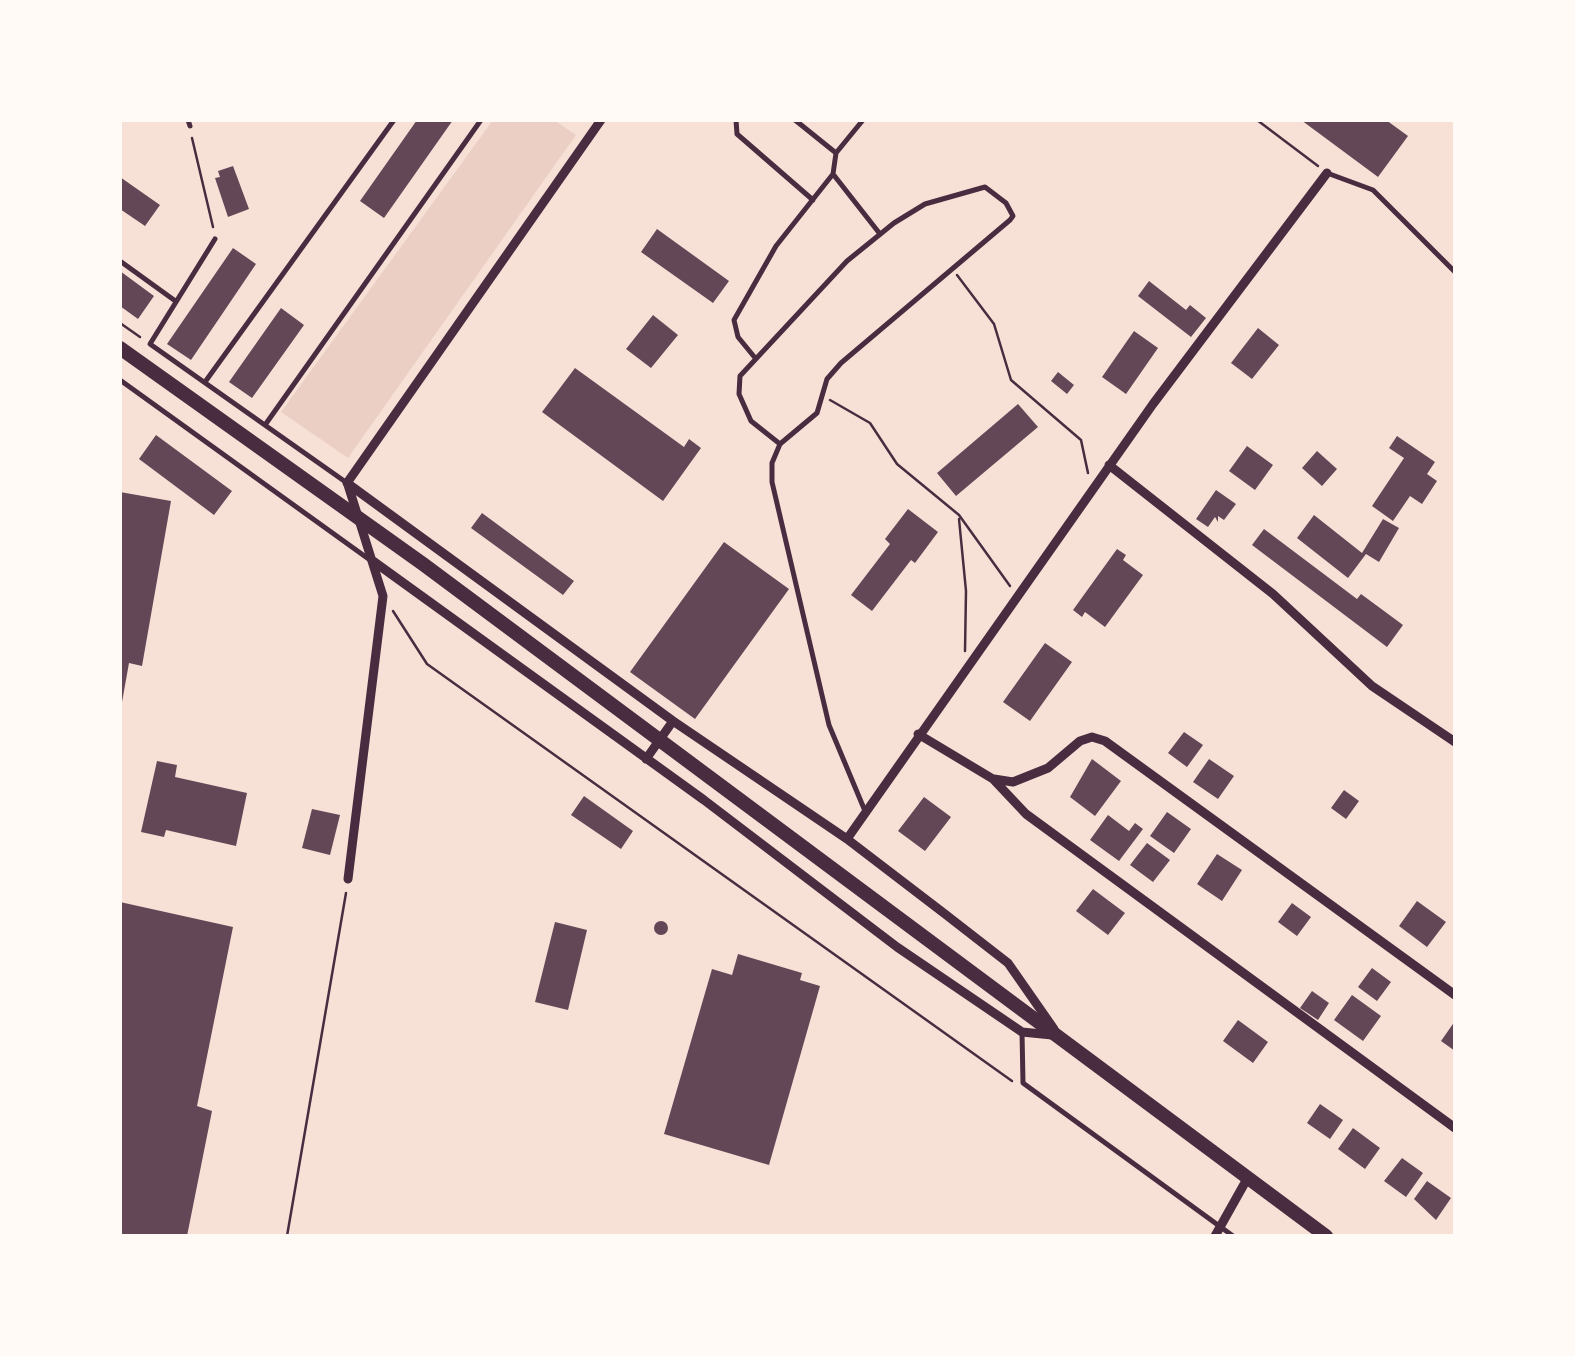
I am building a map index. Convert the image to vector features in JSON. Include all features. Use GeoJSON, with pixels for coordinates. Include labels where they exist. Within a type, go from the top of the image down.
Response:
{"type":"FeatureCollection","features":[{"type":"Feature","properties":{"kind":"main road"},"geometry":{"type":"LineString","coordinates":[[120,348],[423,564],[1326,1236]]}},
{"type":"Feature","properties":{"kind":"street"},"geometry":{"type":"LineString","coordinates":[[347,482],[602,120]]}},
{"type":"Feature","properties":{"kind":"street"},"geometry":{"type":"LineString","coordinates":[[847,839],[1109,465],[1328,173]]}},
{"type":"Feature","properties":{"kind":"street"},"geometry":{"type":"LineString","coordinates":[[1109,465],[1273,594],[1372,686],[1455,742]]}},
{"type":"Feature","properties":{"kind":"street"},"geometry":{"type":"LineString","coordinates":[[347,482],[383,596],[348,879]]}},
{"type":"Feature","properties":{"kind":"street"},"geometry":{"type":"LineString","coordinates":[[347,482],[673,721],[847,839],[1008,963],[1059,1036]]}},
{"type":"Feature","properties":{"kind":"street"},"geometry":{"type":"LineString","coordinates":[[373,562],[646,758],[897,947],[1022,1032],[1059,1036]]}},
{"type":"Feature","properties":{"kind":"street"},"geometry":{"type":"LineString","coordinates":[[646,758],[673,721]]}},
{"type":"Feature","properties":{"kind":"street"},"geometry":{"type":"LineString","coordinates":[[918,734],[994,779],[1026,814],[1455,1128]]}},
{"type":"Feature","properties":{"kind":"street"},"geometry":{"type":"LineString","coordinates":[[994,779],[1013,782],[1048,768],[1080,741],[1092,737],[1105,741],[1455,994]]}},
{"type":"Feature","properties":{"kind":"street"},"geometry":{"type":"LineString","coordinates":[[1217,1231],[1247,1179]]}},
{"type":"Feature","properties":{"kind":"lane"},"geometry":{"type":"LineString","coordinates":[[205,382],[394,120]]}},
{"type":"Feature","properties":{"kind":"lane"},"geometry":{"type":"LineString","coordinates":[[265,425],[481,120]]}},
{"type":"Feature","properties":{"kind":"lane"},"geometry":{"type":"LineString","coordinates":[[736,120],[737,134],[813,200]]}},
{"type":"Feature","properties":{"kind":"lane"},"geometry":{"type":"LineString","coordinates":[[795,120],[836,152]]}},
{"type":"Feature","properties":{"kind":"lane"},"geometry":{"type":"LineString","coordinates":[[756,359],[738,336],[734,320],[776,246],[833,174],[836,152],[862,120]]}},
{"type":"Feature","properties":{"kind":"lane"},"geometry":{"type":"LineString","coordinates":[[1328,173],[1374,190],[1455,272]]}},
{"type":"Feature","properties":{"kind":"lane"},"geometry":{"type":"LineString","coordinates":[[833,174],[880,234]]}},
{"type":"Feature","properties":{"kind":"lane"},"geometry":{"type":"LineString","coordinates":[[780,444],[751,420],[739,394],[740,376],[847,262],[925,204],[985,187],[1006,203],[1013,216],[841,363],[827,379],[825,397],[817,413],[780,444],[772,463],[772,482],[829,725],[866,814]]}},
{"type":"Feature","properties":{"kind":"lane"},"geometry":{"type":"LineString","coordinates":[[216,238],[150,344],[347,482]]}},
{"type":"Feature","properties":{"kind":"lane"},"geometry":{"type":"LineString","coordinates":[[120,260],[175,301]]}},
{"type":"Feature","properties":{"kind":"lane"},"geometry":{"type":"LineString","coordinates":[[120,380],[373,562]]}},
{"type":"Feature","properties":{"kind":"lane"},"geometry":{"type":"LineString","coordinates":[[1022,1032],[1023,1084],[1217,1231],[1233,1236]]}},
{"type":"Feature","properties":{"kind":"path"},"geometry":{"type":"LineString","coordinates":[[1257,120],[1328,173]]}},
{"type":"Feature","properties":{"kind":"path"},"geometry":{"type":"LineString","coordinates":[[189,123],[216,238]]}},
{"type":"Feature","properties":{"kind":"path"},"geometry":{"type":"LineString","coordinates":[[953,268],[994,324],[1011,380],[1081,440],[1092,490]]}},
{"type":"Feature","properties":{"kind":"path"},"geometry":{"type":"LineString","coordinates":[[120,323],[150,344]]}},
{"type":"Feature","properties":{"kind":"path"},"geometry":{"type":"LineString","coordinates":[[825,397],[870,423],[897,464],[958,515],[1016,595]]}},
{"type":"Feature","properties":{"kind":"path"},"geometry":{"type":"LineString","coordinates":[[958,515],[966,591],[965,667]]}},
{"type":"Feature","properties":{"kind":"path"},"geometry":{"type":"LineString","coordinates":[[383,596],[426,664],[995,1070],[1023,1084]]}},
{"type":"Feature","properties":{"kind":"path"},"geometry":{"type":"LineString","coordinates":[[286,1236],[348,879]]}},
{"type":"Feature","properties":{"kind":"shaded area"},"geometry":{"type":"Polygon","coordinates":[[[493,120],[554,120],[576,135],[348,458],[281,412],[493,120]]]}},
{"type":"Feature","properties":{"kind":"building"},"geometry":{"type":"Polygon","coordinates":[[[417,120],[453,120],[384,218],[360,201],[417,120]]]}},
{"type":"Feature","properties":{"kind":"building"},"geometry":{"type":"Polygon","coordinates":[[[1301,120],[1386,120],[1408,136],[1378,177],[1301,120]]]}},
{"type":"Feature","properties":{"kind":"building"},"geometry":{"type":"Polygon","coordinates":[[[233,166],[249,209],[228,217],[215,178],[220,177],[218,171],[233,166]]]}},
{"type":"Feature","properties":{"kind":"building"},"geometry":{"type":"Polygon","coordinates":[[[120,177],[160,205],[145,226],[120,209],[120,177]]]}},
{"type":"Feature","properties":{"kind":"building"},"geometry":{"type":"Polygon","coordinates":[[[657,229],[729,281],[713,303],[641,252],[657,229]]]}},
{"type":"Feature","properties":{"kind":"building"},"geometry":{"type":"Polygon","coordinates":[[[233,248],[256,264],[191,360],[167,344],[233,248]]]}},
{"type":"Feature","properties":{"kind":"building"},"geometry":{"type":"Polygon","coordinates":[[[120,271],[154,296],[138,319],[120,306],[120,271]]]}},
{"type":"Feature","properties":{"kind":"building"},"geometry":{"type":"Polygon","coordinates":[[[1149,281],[1186,310],[1190,305],[1206,318],[1191,337],[1138,296],[1149,281]]]}},
{"type":"Feature","properties":{"kind":"building"},"geometry":{"type":"Polygon","coordinates":[[[281,308],[304,325],[252,398],[229,382],[281,308]]]}},
{"type":"Feature","properties":{"kind":"building"},"geometry":{"type":"Polygon","coordinates":[[[653,315],[678,335],[651,368],[626,349],[653,315]]]}},
{"type":"Feature","properties":{"kind":"building"},"geometry":{"type":"Polygon","coordinates":[[[1258,328],[1279,345],[1252,379],[1231,363],[1258,328]]]}},
{"type":"Feature","properties":{"kind":"building"},"geometry":{"type":"Polygon","coordinates":[[[1134,331],[1158,348],[1126,394],[1102,377],[1134,331]]]}},
{"type":"Feature","properties":{"kind":"building"},"geometry":{"type":"Polygon","coordinates":[[[575,368],[684,447],[689,439],[701,448],[663,501],[542,412],[575,368]]]}},
{"type":"Feature","properties":{"kind":"building"},"geometry":{"type":"Polygon","coordinates":[[[1058,372],[1074,385],[1067,394],[1051,381],[1058,372]]]}},
{"type":"Feature","properties":{"kind":"building"},"geometry":{"type":"Polygon","coordinates":[[[1018,404],[1038,427],[956,496],[937,473],[1018,404]]]}},
{"type":"Feature","properties":{"kind":"building"},"geometry":{"type":"Polygon","coordinates":[[[156,435],[232,491],[214,515],[139,459],[156,435]]]}},
{"type":"Feature","properties":{"kind":"building"},"geometry":{"type":"Polygon","coordinates":[[[1397,436],[1435,462],[1427,474],[1437,481],[1422,504],[1410,496],[1393,521],[1372,506],[1404,458],[1389,448],[1397,436]]]}},
{"type":"Feature","properties":{"kind":"building"},"geometry":{"type":"Polygon","coordinates":[[[1247,446],[1273,465],[1255,490],[1229,471],[1247,446]]]}},
{"type":"Feature","properties":{"kind":"building"},"geometry":{"type":"Polygon","coordinates":[[[1317,451],[1337,469],[1322,486],[1302,468],[1317,451]]]}},
{"type":"Feature","properties":{"kind":"building"},"geometry":{"type":"Polygon","coordinates":[[[1216,490],[1236,504],[1224,520],[1218,516],[1218,522],[1215,517],[1208,527],[1196,519],[1216,490]]]}},
{"type":"Feature","properties":{"kind":"building"},"geometry":{"type":"Polygon","coordinates":[[[120,492],[171,501],[142,666],[129,663],[122,702],[120,492]]]}},
{"type":"Feature","properties":{"kind":"building"},"geometry":{"type":"Polygon","coordinates":[[[908,509],[938,532],[872,611],[851,595],[890,544],[885,539],[908,509]]]}},
{"type":"Feature","properties":{"kind":"building"},"geometry":{"type":"Polygon","coordinates":[[[482,513],[574,581],[563,595],[471,528],[482,513]]]}},
{"type":"Feature","properties":{"kind":"building"},"geometry":{"type":"Polygon","coordinates":[[[1314,515],[1362,553],[1383,519],[1399,528],[1379,562],[1366,554],[1348,578],[1297,538],[1314,515]]]}},
{"type":"Feature","properties":{"kind":"building"},"geometry":{"type":"Polygon","coordinates":[[[1264,529],[1357,599],[1361,594],[1403,625],[1387,647],[1252,545],[1264,529]]]}},
{"type":"Feature","properties":{"kind":"building"},"geometry":{"type":"Polygon","coordinates":[[[724,542],[789,589],[695,719],[630,672],[724,542]]]}},
{"type":"Feature","properties":{"kind":"building"},"geometry":{"type":"Polygon","coordinates":[[[1117,549],[1126,555],[1123,560],[1143,575],[1105,627],[1085,612],[1082,617],[1073,610],[1117,549]]]}},
{"type":"Feature","properties":{"kind":"building"},"geometry":{"type":"Polygon","coordinates":[[[1045,643],[1072,662],[1030,721],[1003,702],[1045,643]]]}},
{"type":"Feature","properties":{"kind":"building"},"geometry":{"type":"Polygon","coordinates":[[[1184,732],[1203,745],[1187,767],[1168,753],[1184,732]]]}},
{"type":"Feature","properties":{"kind":"building"},"geometry":{"type":"Polygon","coordinates":[[[1092,759],[1121,781],[1095,816],[1070,797],[1092,759]]]}},
{"type":"Feature","properties":{"kind":"building"},"geometry":{"type":"Polygon","coordinates":[[[1209,759],[1234,776],[1218,799],[1193,782],[1209,759]]]}},
{"type":"Feature","properties":{"kind":"building"},"geometry":{"type":"Polygon","coordinates":[[[157,761],[177,765],[175,777],[247,793],[236,846],[166,830],[164,837],[141,832],[157,761]]]}},
{"type":"Feature","properties":{"kind":"building"},"geometry":{"type":"Polygon","coordinates":[[[1344,790],[1359,801],[1346,819],[1331,808],[1344,790]]]}},
{"type":"Feature","properties":{"kind":"building"},"geometry":{"type":"Polygon","coordinates":[[[584,796],[633,831],[621,849],[571,815],[584,796]]]}},
{"type":"Feature","properties":{"kind":"building"},"geometry":{"type":"Polygon","coordinates":[[[924,797],[951,817],[925,851],[898,831],[924,797]]]}},
{"type":"Feature","properties":{"kind":"building"},"geometry":{"type":"Polygon","coordinates":[[[312,809],[340,815],[330,855],[302,848],[312,809]]]}},
{"type":"Feature","properties":{"kind":"building"},"geometry":{"type":"Polygon","coordinates":[[[1167,812],[1191,829],[1174,853],[1150,836],[1167,812]]]}},
{"type":"Feature","properties":{"kind":"building"},"geometry":{"type":"Polygon","coordinates":[[[1108,815],[1129,831],[1135,823],[1143,829],[1119,861],[1090,840],[1108,815]]]}},
{"type":"Feature","properties":{"kind":"building"},"geometry":{"type":"Polygon","coordinates":[[[1147,843],[1170,860],[1153,882],[1130,865],[1147,843]]]}},
{"type":"Feature","properties":{"kind":"building"},"geometry":{"type":"Polygon","coordinates":[[[1217,854],[1242,870],[1222,901],[1197,884],[1217,854]]]}},
{"type":"Feature","properties":{"kind":"building"},"geometry":{"type":"Polygon","coordinates":[[[1093,889],[1125,913],[1108,935],[1076,911],[1093,889]]]}},
{"type":"Feature","properties":{"kind":"building"},"geometry":{"type":"Polygon","coordinates":[[[1417,901],[1446,922],[1427,947],[1399,926],[1417,901]]]}},
{"type":"Feature","properties":{"kind":"building"},"geometry":{"type":"Polygon","coordinates":[[[120,902],[233,927],[197,1106],[212,1111],[187,1236],[120,1236],[120,902]]]}},
{"type":"Feature","properties":{"kind":"building"},"geometry":{"type":"Polygon","coordinates":[[[1292,903],[1311,917],[1297,936],[1278,922],[1292,903]]]}},
{"type":"Feature","properties":{"kind":"building"},"geometry":{"type":"Polygon","coordinates":[[[661,921],[668,928],[661,935],[654,928],[661,921]]]}},
{"type":"Feature","properties":{"kind":"building"},"geometry":{"type":"Polygon","coordinates":[[[555,922],[587,930],[568,1010],[535,1002],[555,922]]]}},
{"type":"Feature","properties":{"kind":"building"},"geometry":{"type":"Polygon","coordinates":[[[738,954],[802,973],[800,980],[820,986],[769,1165],[664,1134],[712,969],[732,975],[738,954]]]}},
{"type":"Feature","properties":{"kind":"building"},"geometry":{"type":"Polygon","coordinates":[[[1372,968],[1391,982],[1377,1001],[1358,987],[1372,968]]]}},
{"type":"Feature","properties":{"kind":"building"},"geometry":{"type":"Polygon","coordinates":[[[1312,991],[1329,1003],[1318,1020],[1300,1008],[1312,991]]]}},
{"type":"Feature","properties":{"kind":"building"},"geometry":{"type":"Polygon","coordinates":[[[1352,995],[1381,1016],[1363,1041],[1334,1020],[1352,995]]]}},
{"type":"Feature","properties":{"kind":"building"},"geometry":{"type":"Polygon","coordinates":[[[1238,1020],[1268,1042],[1253,1063],[1223,1041],[1238,1020]]]}},
{"type":"Feature","properties":{"kind":"building"},"geometry":{"type":"Polygon","coordinates":[[[1455,1021],[1455,1051],[1441,1041],[1455,1021]]]}},
{"type":"Feature","properties":{"kind":"building"},"geometry":{"type":"Polygon","coordinates":[[[1320,1104],[1343,1120],[1330,1139],[1307,1123],[1320,1104]]]}},
{"type":"Feature","properties":{"kind":"building"},"geometry":{"type":"Polygon","coordinates":[[[1353,1128],[1380,1148],[1365,1169],[1338,1149],[1353,1128]]]}},
{"type":"Feature","properties":{"kind":"building"},"geometry":{"type":"Polygon","coordinates":[[[1402,1158],[1423,1173],[1406,1197],[1384,1181],[1402,1158]]]}},
{"type":"Feature","properties":{"kind":"building"},"geometry":{"type":"Polygon","coordinates":[[[1427,1181],[1451,1198],[1436,1220],[1414,1199],[1427,1181]]]}}]}
